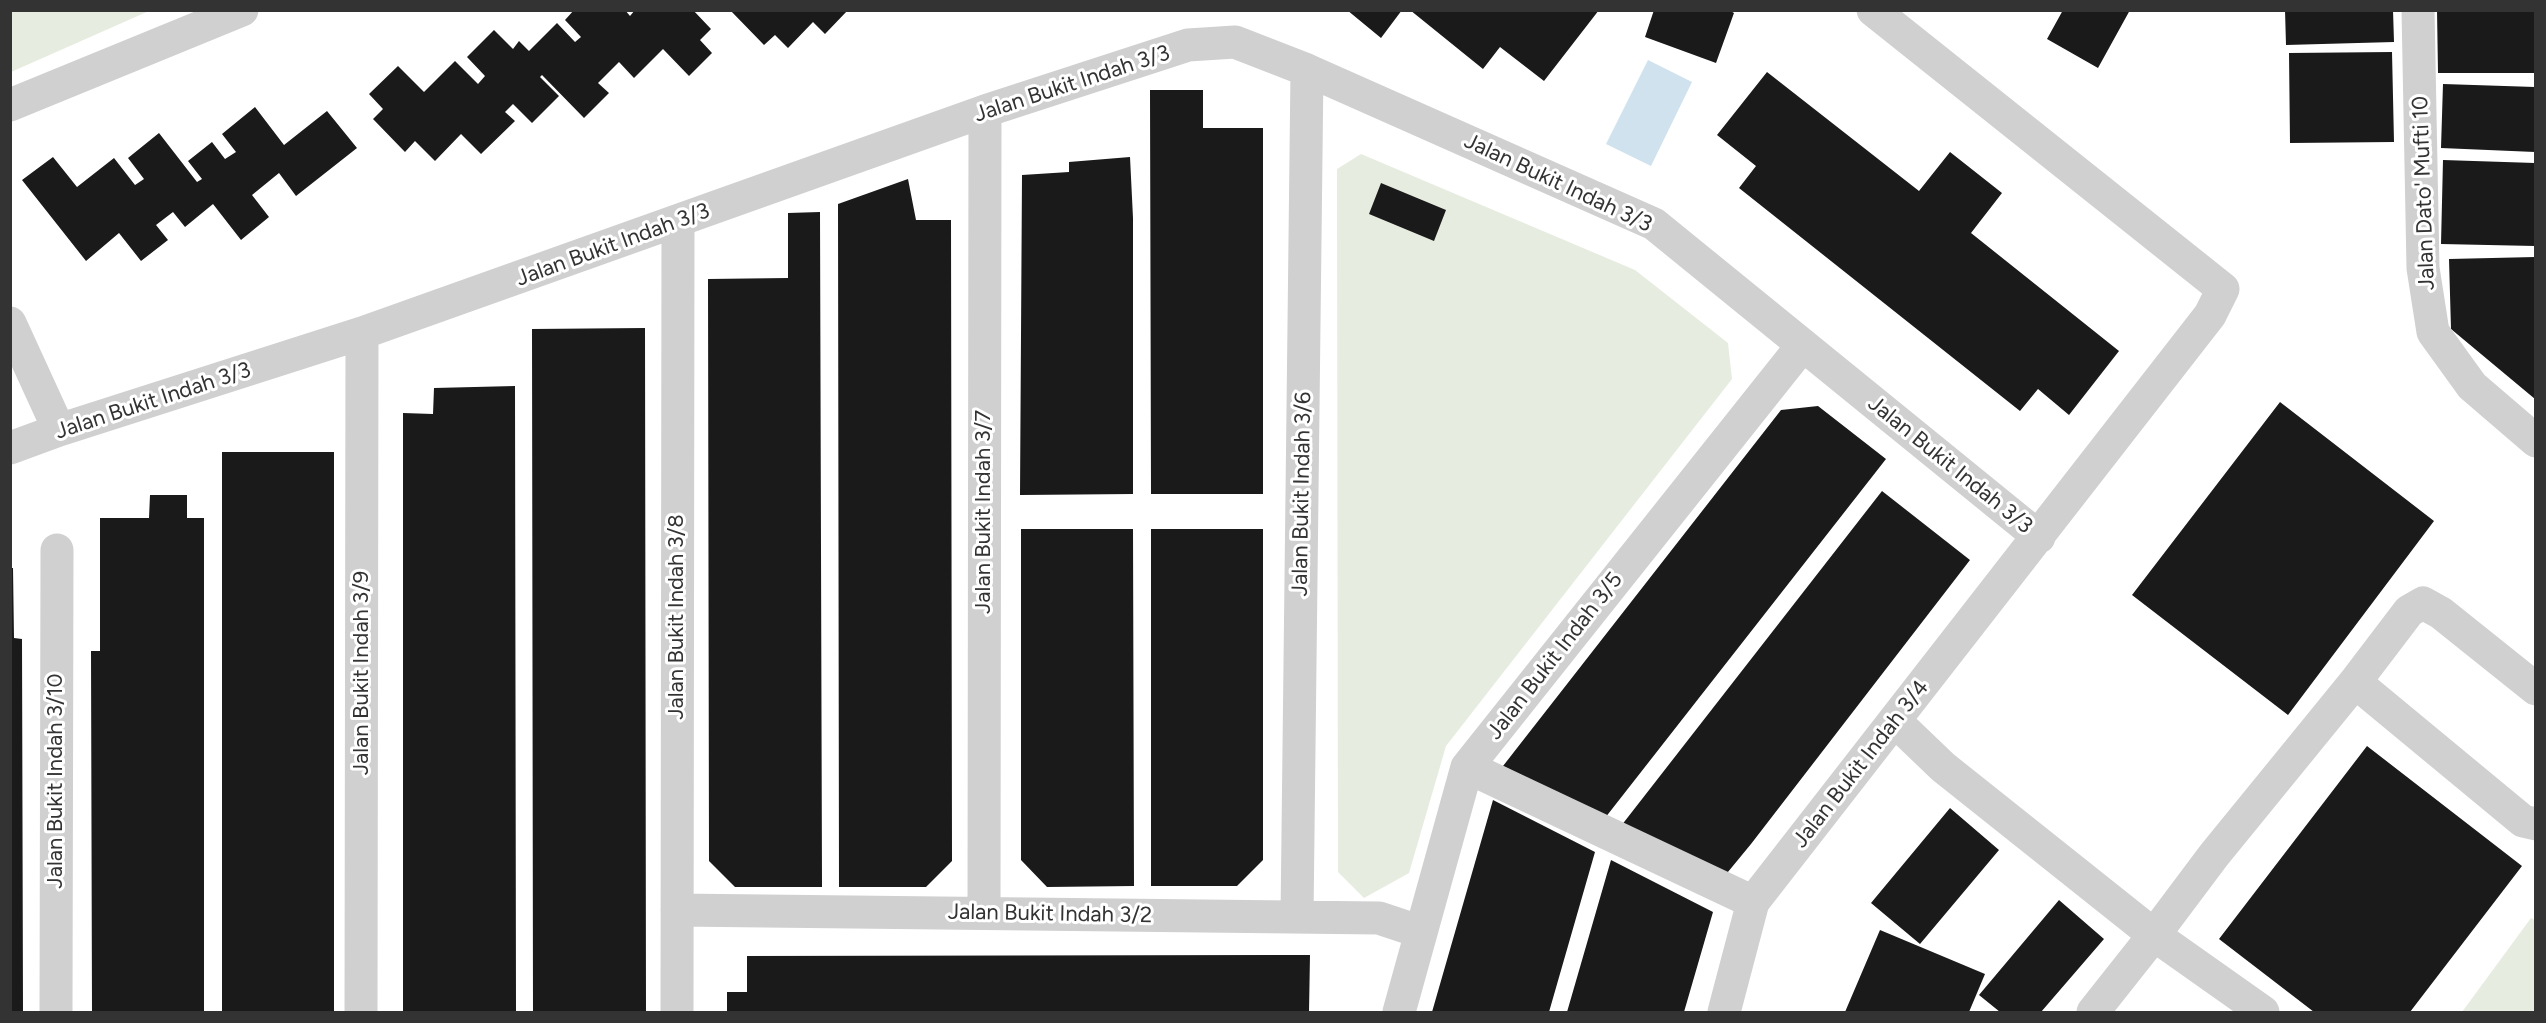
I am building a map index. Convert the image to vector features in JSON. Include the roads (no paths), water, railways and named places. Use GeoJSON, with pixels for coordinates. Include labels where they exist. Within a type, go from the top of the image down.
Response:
{"type":"FeatureCollection","features":[{"type":"Feature","properties":{"kind":"street"},"geometry":{"type":"LineString","coordinates":[[10,105],[242,10]]}},
{"type":"Feature","properties":{"kind":"street","name":"Jalan Bukit Indah 3/4"},"geometry":{"type":"LineString","coordinates":[[1724,1012],[1753,902],[2210,315],[2223,289],[1874,10]]}},
{"type":"Feature","properties":{"kind":"street","name":"Jalan Dato' Mufti 10"},"geometry":{"type":"LineString","coordinates":[[2418,10],[2423,268],[2433,333],[2472,386],[2535,441]]}},
{"type":"Feature","properties":{"kind":"street","name":"Jalan Bukit Indah 3/3"},"geometry":{"type":"LineString","coordinates":[[10,448],[59,430],[362,333],[985,111],[1188,45],[1235,42],[1307,70],[1654,224],[2039,537]]}},
{"type":"Feature","properties":{"kind":"street","name":"Jalan Bukit Indah 3/6"},"geometry":{"type":"LineString","coordinates":[[1297,917],[1307,70]]}},
{"type":"Feature","properties":{"kind":"street","name":"Jalan Bukit Indah 3/7"},"geometry":{"type":"LineString","coordinates":[[984,914],[985,111]]}},
{"type":"Feature","properties":{"kind":"street","name":"Jalan Bukit Indah 3/8"},"geometry":{"type":"LineString","coordinates":[[676,1012],[678,222]]}},
{"type":"Feature","properties":{"kind":"street"},"geometry":{"type":"LineString","coordinates":[[10,323],[59,430]]}},
{"type":"Feature","properties":{"kind":"street","name":"Jalan Bukit Indah 3/9"},"geometry":{"type":"LineString","coordinates":[[361,1012],[362,333]]}},
{"type":"Feature","properties":{"kind":"street","name":"Jalan Bukit Indah 3/5"},"geometry":{"type":"LineString","coordinates":[[1399,1012],[1467,767],[1802,346]]}},
{"type":"Feature","properties":{"kind":"street","name":"Jalan Bukit Indah 3/10"},"geometry":{"type":"LineString","coordinates":[[56,1012],[57,550]]}},
{"type":"Feature","properties":{"kind":"street"},"geometry":{"type":"LineString","coordinates":[[2092,1012],[2409,611],[2423,603],[2441,613],[2535,689]]}},
{"type":"Feature","properties":{"kind":"street"},"geometry":{"type":"LineString","coordinates":[[2355,682],[2523,821],[2535,824]]}},
{"type":"Feature","properties":{"kind":"street"},"geometry":{"type":"LineString","coordinates":[[1895,721],[1943,767],[2154,935],[2264,1012]]}},
{"type":"Feature","properties":{"kind":"street"},"geometry":{"type":"LineString","coordinates":[[1467,767],[1753,902]]}},
{"type":"Feature","properties":{"kind":"street","name":"Jalan Bukit Indah 3/2"},"geometry":{"type":"LineString","coordinates":[[677,910],[1379,918],[1421,933]]}},
{"type":"Feature","properties":{"kind":"water"},"geometry":{"type":"Polygon","coordinates":[[[1648,60],[1692,82],[1651,166],[1606,144],[1648,60]]]}}]}
